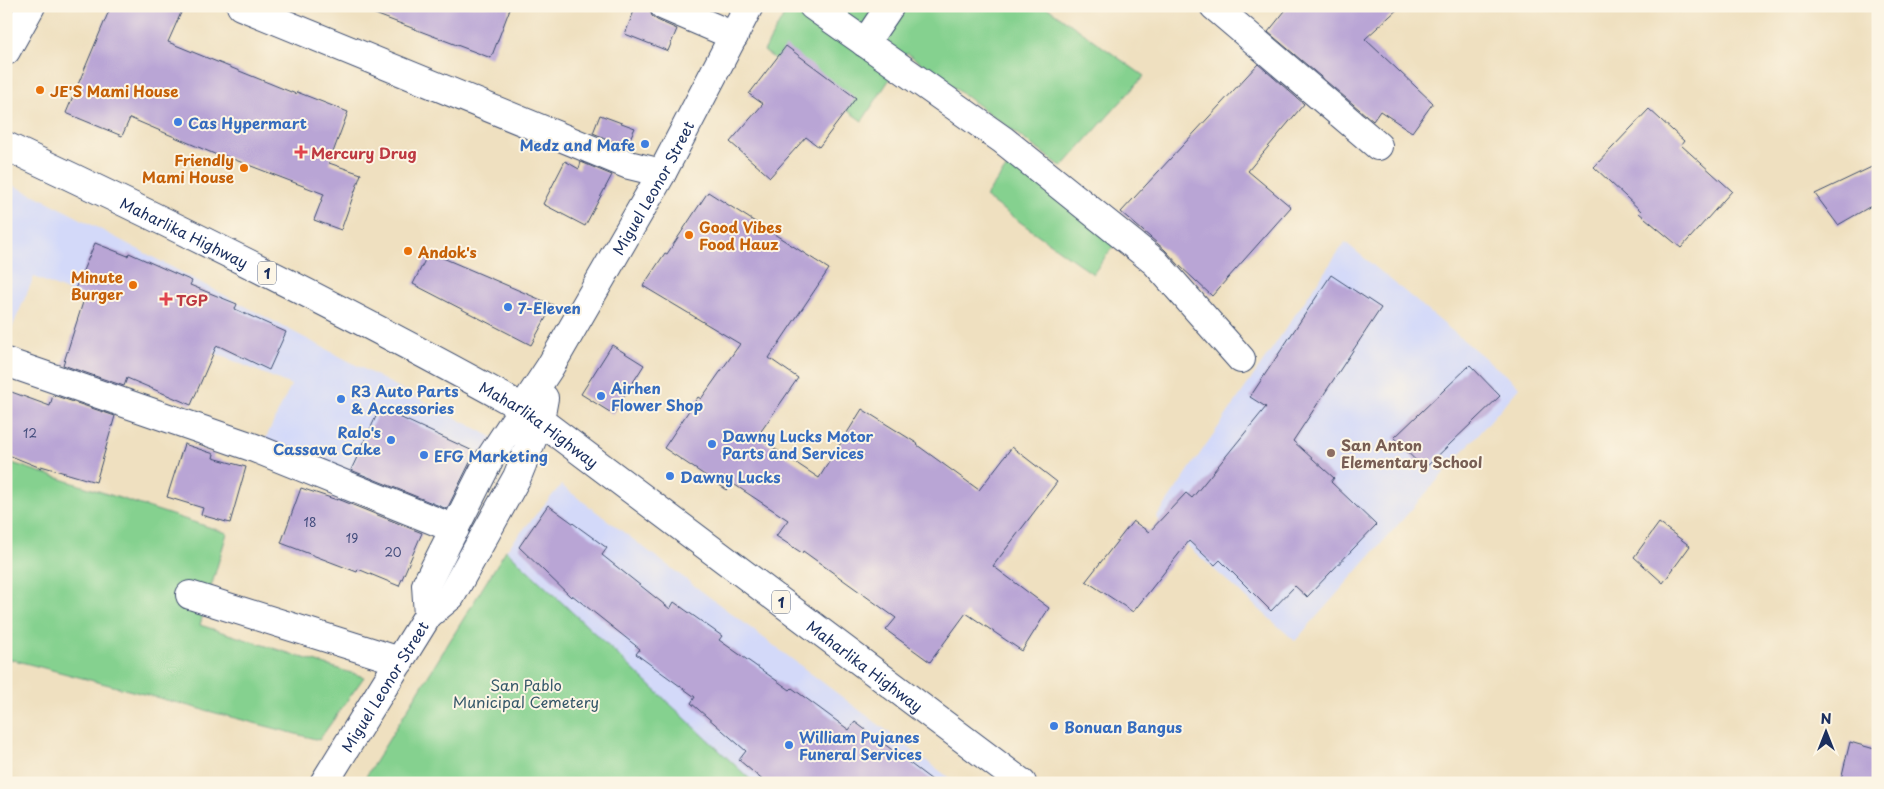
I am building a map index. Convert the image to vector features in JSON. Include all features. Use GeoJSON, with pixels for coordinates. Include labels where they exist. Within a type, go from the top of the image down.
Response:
{"type":"FeatureCollection","features":[{"type":"Feature","properties":{"kind":"street"},"geometry":{"type":"LineString","coordinates":[[6,50],[30,6]]}},
{"type":"Feature","properties":{"kind":"street"},"geometry":{"type":"LineString","coordinates":[[241,6],[629,165],[662,173]]}},
{"type":"Feature","properties":{"kind":"street"},"geometry":{"type":"LineString","coordinates":[[664,6],[734,36]]}},
{"type":"Feature","properties":{"kind":"street","name":"Miguel Leonor Street"},"geometry":{"type":"LineString","coordinates":[[324,783],[428,615],[451,596],[518,477],[532,414],[550,367],[662,173],[749,6]]}},
{"type":"Feature","properties":{"kind":"street"},"geometry":{"type":"LineString","coordinates":[[813,6],[1003,140],[1155,262],[1241,359]]}},
{"type":"Feature","properties":{"kind":"street"},"geometry":{"type":"LineString","coordinates":[[865,43],[890,6]]}},
{"type":"Feature","properties":{"kind":"street"},"geometry":{"type":"LineString","coordinates":[[1214,6],[1378,146]]}},
{"type":"Feature","properties":{"kind":"street","name":"Maharlika Highway"},"geometry":{"type":"LineString","coordinates":[[6,146],[168,222],[451,368],[532,414],[597,465],[921,705],[1022,783]]}},
{"type":"Feature","properties":{"kind":"street"},"geometry":{"type":"LineString","coordinates":[[6,362],[252,447],[455,530]]}},
{"type":"Feature","properties":{"kind":"street","name":"Miguel Leonor Street"},"geometry":{"type":"LineString","coordinates":[[428,615],[426,585],[455,530],[470,495],[490,458],[532,414]]}},
{"type":"Feature","properties":{"kind":"street"},"geometry":{"type":"LineString","coordinates":[[190,595],[400,661]]}},
{"type":"Feature","properties":{"kind":"shaded area"},"geometry":{"type":"Polygon","coordinates":[[[6,182],[45,200],[492,437],[449,516],[265,440],[291,385],[34,277],[6,342],[6,182]]]}},
{"type":"Feature","properties":{"kind":"shaded area","name":"San Anton Elementary School"},"geometry":{"type":"Polygon","coordinates":[[[1345,242],[1520,387],[1295,641],[1156,518],[1345,242]]]}},
{"type":"Feature","properties":{"kind":"shaded area"},"geometry":{"type":"Polygon","coordinates":[[[561,485],[956,783],[754,783],[506,550],[561,485]]]}},
{"type":"Feature","properties":{"kind":"green space"},"geometry":{"type":"Polygon","coordinates":[[[789,6],[1045,6],[1144,76],[1062,167],[907,53],[862,121],[764,51],[789,6]]]}},
{"type":"Feature","properties":{"kind":"green space"},"geometry":{"type":"Polygon","coordinates":[[[1010,163],[1117,241],[1093,274],[985,197],[1010,163]]]}},
{"type":"Feature","properties":{"kind":"green space"},"geometry":{"type":"Polygon","coordinates":[[[6,461],[227,533],[200,625],[364,677],[319,740],[6,658],[6,461]]]}},
{"type":"Feature","properties":{"kind":"green space","name":"San Pablo Municipal Cemetery"},"geometry":{"type":"Polygon","coordinates":[[[506,550],[754,783],[362,783],[506,550]]]}},
{"type":"Feature","properties":{"kind":"building"},"geometry":{"type":"Polygon","coordinates":[[[111,6],[184,6],[168,42],[296,94],[297,92],[348,112],[329,163],[361,174],[341,230],[314,220],[324,194],[225,156],[224,158],[130,118],[122,136],[66,113],[111,6]]]}},
{"type":"Feature","properties":{"kind":"building"},"geometry":{"type":"Polygon","coordinates":[[[363,6],[511,6],[491,58],[362,9],[363,6]]]}},
{"type":"Feature","properties":{"kind":"building"},"geometry":{"type":"Polygon","coordinates":[[[636,6],[649,8],[652,16],[657,20],[677,29],[668,51],[625,34],[636,6]]]}},
{"type":"Feature","properties":{"kind":"building"},"geometry":{"type":"Polygon","coordinates":[[[1289,6],[1401,6],[1365,39],[1433,103],[1412,132],[1380,111],[1373,121],[1268,32],[1289,6]]]}},
{"type":"Feature","properties":{"kind":"building"},"geometry":{"type":"Polygon","coordinates":[[[786,46],[856,98],[819,147],[806,137],[770,177],[730,142],[763,104],[749,94],[786,46]]]}},
{"type":"Feature","properties":{"kind":"building"},"geometry":{"type":"Polygon","coordinates":[[[1258,64],[1304,104],[1248,171],[1291,207],[1212,296],[1165,250],[1121,212],[1258,64]]]}},
{"type":"Feature","properties":{"kind":"building"},"geometry":{"type":"Polygon","coordinates":[[[1649,109],[1684,141],[1681,145],[1732,191],[1681,248],[1639,213],[1641,211],[1594,167],[1649,109]]]}},
{"type":"Feature","properties":{"kind":"building"},"geometry":{"type":"Polygon","coordinates":[[[600,115],[635,128],[626,147],[593,133],[600,115]]]}},
{"type":"Feature","properties":{"kind":"building"},"geometry":{"type":"Polygon","coordinates":[[[565,161],[579,169],[581,162],[612,175],[585,226],[543,204],[565,161]]]}},
{"type":"Feature","properties":{"kind":"building"},"geometry":{"type":"Polygon","coordinates":[[[1878,164],[1878,202],[1838,225],[1815,194],[1878,164]]]}},
{"type":"Feature","properties":{"kind":"building"},"geometry":{"type":"Polygon","coordinates":[[[708,192],[829,269],[769,358],[798,378],[757,437],[819,478],[862,409],[918,444],[979,490],[1012,447],[1057,482],[993,566],[1049,608],[1022,651],[966,613],[930,662],[886,630],[896,618],[803,551],[802,553],[776,536],[788,520],[732,483],[727,490],[664,448],[698,397],[701,399],[740,344],[643,286],[665,253],[667,254],[708,192]]]}},
{"type":"Feature","properties":{"kind":"building"},"geometry":{"type":"Polygon","coordinates":[[[95,243],[128,256],[129,253],[192,281],[190,285],[237,304],[235,309],[286,332],[269,370],[219,346],[216,347],[191,405],[127,378],[124,386],[63,365],[85,296],[74,291],[95,243]]]}},
{"type":"Feature","properties":{"kind":"building"},"geometry":{"type":"Polygon","coordinates":[[[429,252],[553,305],[531,345],[413,284],[429,252]]]}},
{"type":"Feature","properties":{"kind":"building"},"geometry":{"type":"Polygon","coordinates":[[[1331,275],[1381,308],[1293,441],[1334,478],[1331,482],[1376,525],[1307,597],[1295,586],[1271,611],[1220,560],[1215,565],[1189,541],[1133,612],[1086,581],[1133,521],[1149,532],[1186,493],[1192,498],[1266,407],[1250,397],[1331,275]]]}},
{"type":"Feature","properties":{"kind":"building"},"geometry":{"type":"Polygon","coordinates":[[[612,345],[644,365],[613,414],[581,394],[612,345]]]}},
{"type":"Feature","properties":{"kind":"building"},"geometry":{"type":"Polygon","coordinates":[[[1470,365],[1500,396],[1424,469],[1394,438],[1470,365]]]}},
{"type":"Feature","properties":{"kind":"building"},"geometry":{"type":"Polygon","coordinates":[[[6,390],[50,406],[53,395],[115,416],[96,482],[41,466],[41,468],[6,454],[6,390]]]}},
{"type":"Feature","properties":{"kind":"building"},"geometry":{"type":"Polygon","coordinates":[[[380,408],[475,452],[447,509],[351,470],[380,408]]]}},
{"type":"Feature","properties":{"kind":"building"},"geometry":{"type":"Polygon","coordinates":[[[184,444],[214,454],[213,458],[246,467],[230,523],[201,515],[203,508],[167,497],[184,444]]]}},
{"type":"Feature","properties":{"kind":"building"},"geometry":{"type":"Polygon","coordinates":[[[301,488],[338,499],[422,533],[399,586],[358,569],[357,572],[281,543],[301,488]]]}},
{"type":"Feature","properties":{"kind":"building"},"geometry":{"type":"Polygon","coordinates":[[[548,505],[607,548],[602,555],[670,609],[674,602],[722,636],[719,640],[790,690],[792,688],[849,730],[855,722],[936,783],[766,783],[739,760],[746,751],[691,703],[695,697],[636,654],[640,649],[572,595],[571,597],[519,547],[548,505]]]}},
{"type":"Feature","properties":{"kind":"building"},"geometry":{"type":"Polygon","coordinates":[[[1659,523],[1690,546],[1663,583],[1634,557],[1659,523]]]}},
{"type":"Feature","properties":{"kind":"building"},"geometry":{"type":"Polygon","coordinates":[[[1850,742],[1878,750],[1878,783],[1840,783],[1850,742]]]}},
{"type":"Feature","properties":{"kind":"place","name":"JE'S Mami House"},"geometry":{"type":"Point","coordinates":[40,90]}},
{"type":"Feature","properties":{"kind":"place","name":"Cas Hypermart"},"geometry":{"type":"Point","coordinates":[178,122]}},
{"type":"Feature","properties":{"kind":"place","name":"Medz and Mafe"},"geometry":{"type":"Point","coordinates":[645,144]}},
{"type":"Feature","properties":{"kind":"place","name":"Mercury Drug"},"geometry":{"type":"Point","coordinates":[301,152]}},
{"type":"Feature","properties":{"kind":"place","name":"Friendly Mami House"},"geometry":{"type":"Point","coordinates":[244,168]}},
{"type":"Feature","properties":{"kind":"place","name":"Good Vibes Food Hauz"},"geometry":{"type":"Point","coordinates":[689,235]}},
{"type":"Feature","properties":{"kind":"place","name":"Andok's"},"geometry":{"type":"Point","coordinates":[408,251]}},
{"type":"Feature","properties":{"kind":"place","name":"Minute Burger"},"geometry":{"type":"Point","coordinates":[133,285]}},
{"type":"Feature","properties":{"kind":"place","name":"TGP"},"geometry":{"type":"Point","coordinates":[166,299]}},
{"type":"Feature","properties":{"kind":"place","name":"7-Eleven"},"geometry":{"type":"Point","coordinates":[508,307]}},
{"type":"Feature","properties":{"kind":"place","name":"Airhen Flower Shop"},"geometry":{"type":"Point","coordinates":[601,396]}},
{"type":"Feature","properties":{"kind":"place","name":"R3 Auto Parts & Accessories"},"geometry":{"type":"Point","coordinates":[341,399]}},
{"type":"Feature","properties":{"kind":"place","name":"Ralo's Cassava Cake"},"geometry":{"type":"Point","coordinates":[391,440]}},
{"type":"Feature","properties":{"kind":"place","name":"Dawny Lucks Motor Parts and Services"},"geometry":{"type":"Point","coordinates":[712,444]}},
{"type":"Feature","properties":{"kind":"place","name":"San Anton Elementary School"},"geometry":{"type":"Point","coordinates":[1331,453]}},
{"type":"Feature","properties":{"kind":"place","name":"EFG Marketing"},"geometry":{"type":"Point","coordinates":[424,455]}},
{"type":"Feature","properties":{"kind":"place","name":"Dawny Lucks"},"geometry":{"type":"Point","coordinates":[670,476]}},
{"type":"Feature","properties":{"kind":"place","name":"Bonuan Bangus"},"geometry":{"type":"Point","coordinates":[1054,726]}},
{"type":"Feature","properties":{"kind":"place","name":"William Pujanes Funeral Services"},"geometry":{"type":"Point","coordinates":[789,745]}}]}
